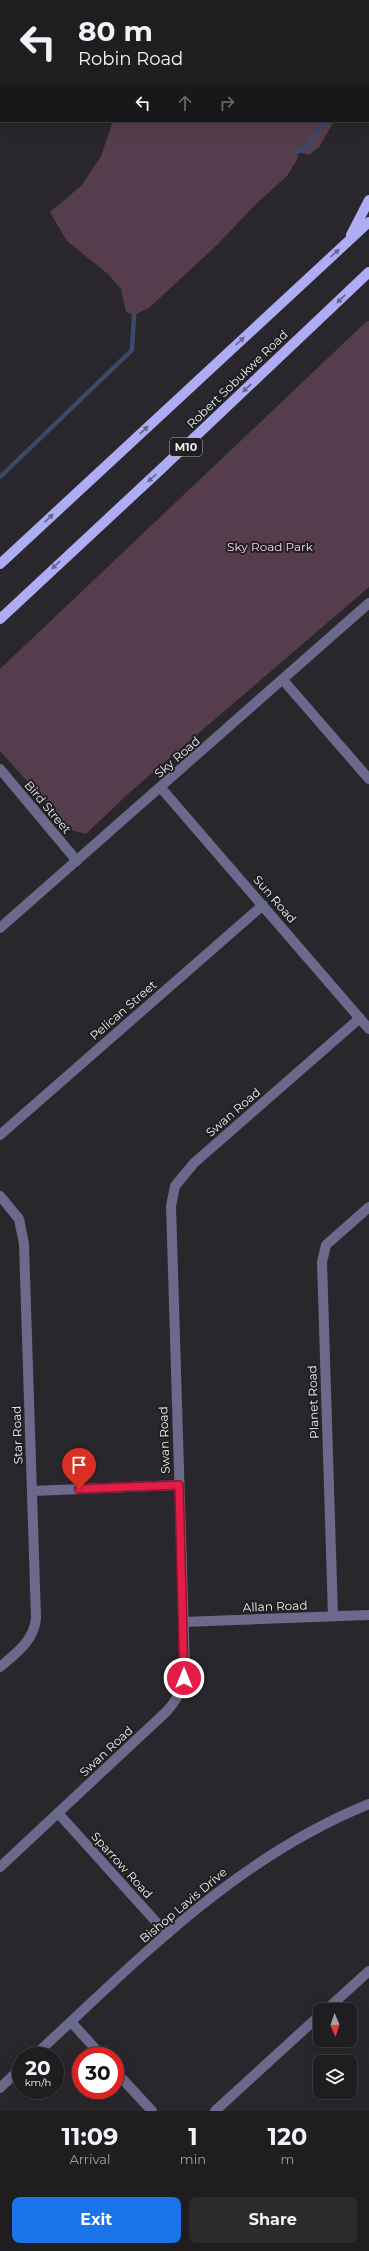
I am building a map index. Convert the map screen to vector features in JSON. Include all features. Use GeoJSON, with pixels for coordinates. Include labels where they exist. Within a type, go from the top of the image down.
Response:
{"type":"FeatureCollection","features":[{"type":"Feature","properties":{"kind":"main road"},"geometry":{"type":"LineString","coordinates":[[348,240],[369,200]]}},
{"type":"Feature","properties":{"kind":"main road","name":"Robert Sobukwe Road"},"geometry":{"type":"LineString","coordinates":[[0,564],[369,222]]}},
{"type":"Feature","properties":{"kind":"main road","name":"Robert Sobukwe Road"},"geometry":{"type":"LineString","coordinates":[[0,619],[369,272]]}},
{"type":"Feature","properties":{"kind":"street","name":"Sky Road"},"geometry":{"type":"LineString","coordinates":[[0,928],[161,788],[369,603]]}},
{"type":"Feature","properties":{"kind":"street"},"geometry":{"type":"LineString","coordinates":[[283,680],[369,779]]}},
{"type":"Feature","properties":{"kind":"street","name":"Bird Street"},"geometry":{"type":"LineString","coordinates":[[0,769],[78,861]]}},
{"type":"Feature","properties":{"kind":"street","name":"Sun Road"},"geometry":{"type":"LineString","coordinates":[[161,788],[264,905],[369,1029]]}},
{"type":"Feature","properties":{"kind":"street","name":"Pelican Street"},"geometry":{"type":"LineString","coordinates":[[0,1134],[264,905]]}},
{"type":"Feature","properties":{"kind":"street","name":"Swan Road"},"geometry":{"type":"LineString","coordinates":[[0,1867],[176,1701],[184,1678],[171,1206],[175,1186],[194,1163],[360,1018]]}},
{"type":"Feature","properties":{"kind":"street","name":"Star Road"},"geometry":{"type":"LineString","coordinates":[[0,1196],[19,1220],[23,1230],[35,1627],[28,1641],[0,1667]]}},
{"type":"Feature","properties":{"kind":"street","name":"Planet Road"},"geometry":{"type":"LineString","coordinates":[[332,1616],[322,1262],[326,1245],[369,1207]]}},
{"type":"Feature","properties":{"kind":"street"},"geometry":{"type":"LineString","coordinates":[[32,1491],[179,1485]]}},
{"type":"Feature","properties":{"kind":"street","name":"Allan Road"},"geometry":{"type":"LineString","coordinates":[[183,1622],[369,1615]]}},
{"type":"Feature","properties":{"kind":"street","name":"Bishop Lavis Drive"},"geometry":{"type":"LineString","coordinates":[[44,2047],[167,1934],[219,1890],[284,1845],[316,1828],[369,1804]]}},
{"type":"Feature","properties":{"kind":"street","name":"Sparrow Road"},"geometry":{"type":"LineString","coordinates":[[58,1813],[167,1934]]}},
{"type":"Feature","properties":{"kind":"street"},"geometry":{"type":"LineString","coordinates":[[334,2003],[369,1971]]}},
{"type":"Feature","properties":{"kind":"street"},"geometry":{"type":"LineString","coordinates":[[215,2111],[313,2021]]}},
{"type":"Feature","properties":{"kind":"street"},"geometry":{"type":"LineString","coordinates":[[71,2022],[94,2047]]}},
{"type":"Feature","properties":{"kind":"street"},"geometry":{"type":"LineString","coordinates":[[0,2088],[12,2077]]}},
{"type":"Feature","properties":{"kind":"street"},"geometry":{"type":"LineString","coordinates":[[124,2081],[152,2111]]}},
{"type":"Feature","properties":{"kind":"green space"},"geometry":{"type":"Polygon","coordinates":[[[113,122],[333,122],[320,146],[309,155],[297,152],[298,158],[287,176],[256,204],[217,245],[149,308],[134,315],[126,312],[121,289],[108,274],[67,241],[50,212],[82,185],[101,156],[113,122]]]}},
{"type":"Feature","properties":{"kind":"green space","name":"Sky Road Park"},"geometry":{"type":"Polygon","coordinates":[[[367,321],[369,321],[369,587],[130,792],[86,834],[71,830],[0,751],[0,669],[367,321]]]}},
{"type":"Feature","properties":{"kind":"waterway"},"geometry":{"type":"LineString","coordinates":[[297,152],[306,147],[324,122]]}},
{"type":"Feature","properties":{"kind":"waterway"},"geometry":{"type":"LineString","coordinates":[[0,477],[132,350],[134,315]]}},
{"type":"Feature","properties":{"kind":"route"},"geometry":{"type":"LineString","coordinates":[[79,1489],[179,1485],[185,1667],[184,1678]]}}]}
